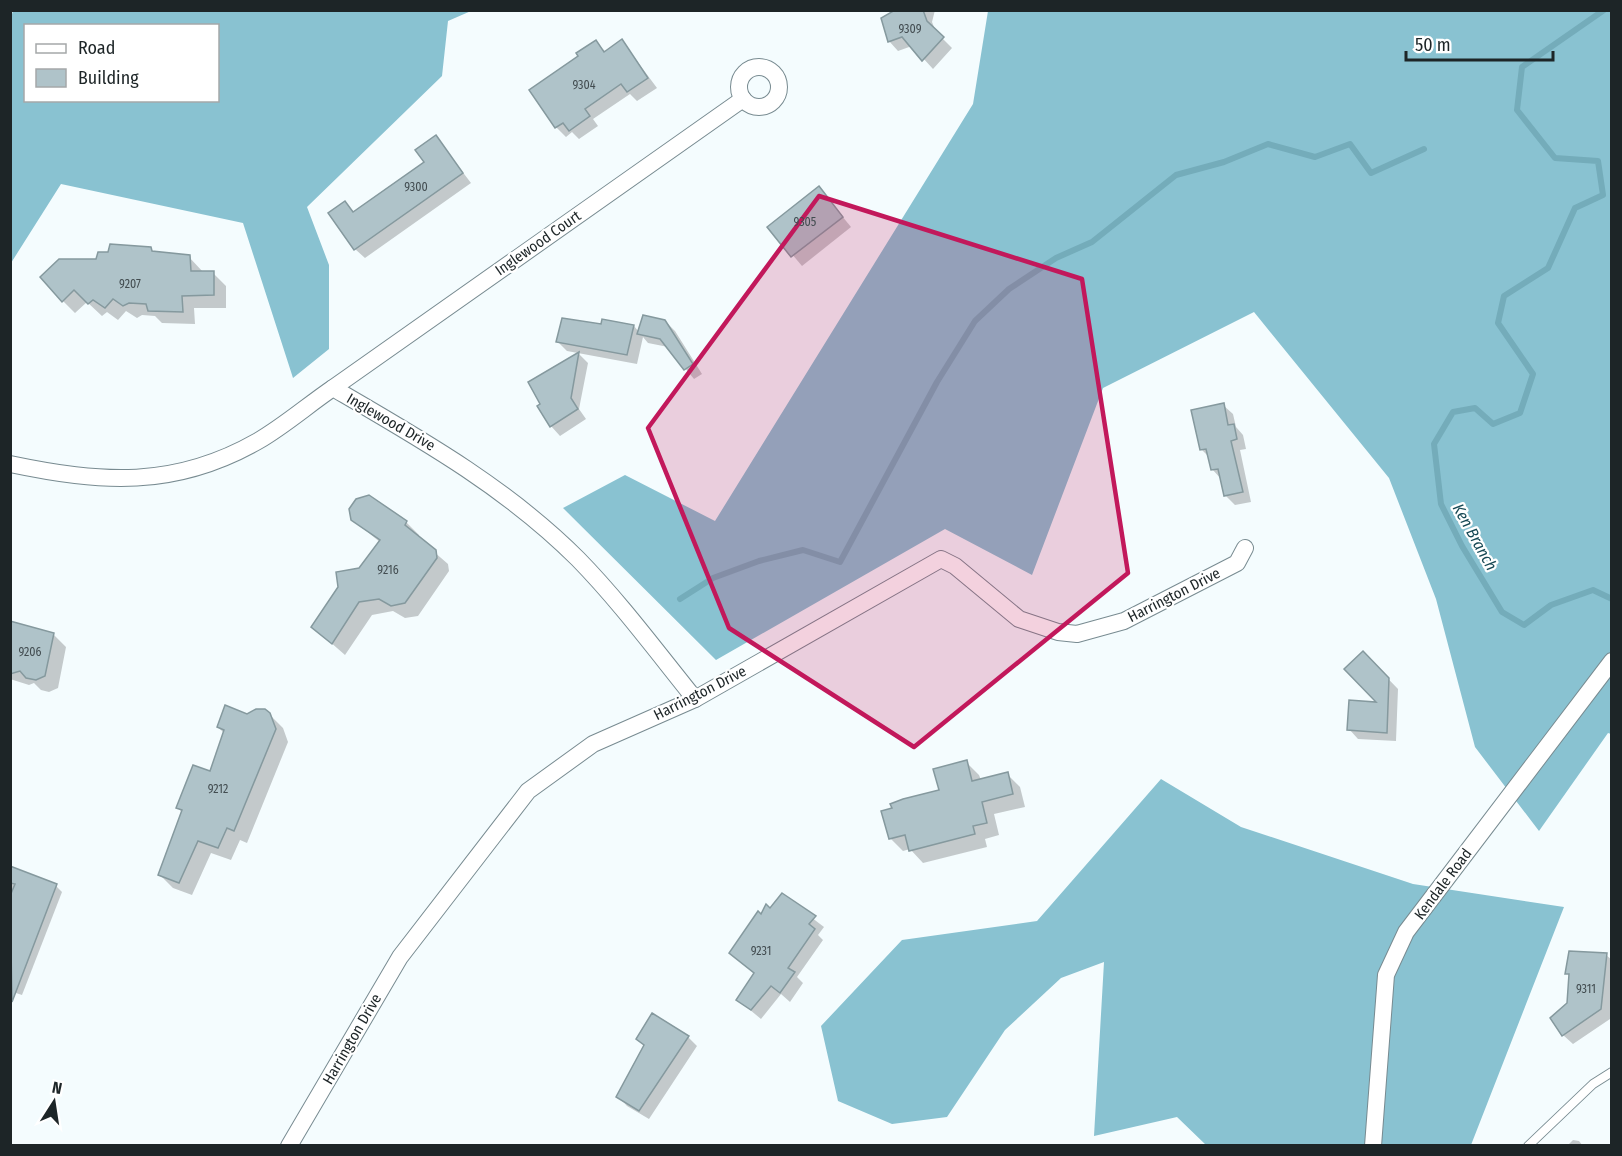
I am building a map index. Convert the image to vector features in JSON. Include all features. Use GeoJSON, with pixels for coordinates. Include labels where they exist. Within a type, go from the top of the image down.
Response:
{"type":"FeatureCollection","features":[{"type":"Feature","properties":{"kind":"street","name":"Inglewood Court"},"geometry":{"type":"LineString","coordinates":[[333,388],[743,99]]}},
{"type":"Feature","properties":{"kind":"street","name":"Inglewood Drive"},"geometry":{"type":"LineString","coordinates":[[10,464],[68,476],[133,479],[178,473],[222,459],[260,440],[333,388],[453,458],[501,492],[578,559],[695,699]]}},
{"type":"Feature","properties":{"kind":"street","name":"Harrington Drive"},"geometry":{"type":"LineString","coordinates":[[289,1146],[400,957],[528,791],[593,744],[695,699],[940,559],[955,566],[1019,619],[1058,632],[1077,634],[1124,621],[1227,569],[1237,563],[1245,548]]}},
{"type":"Feature","properties":{"kind":"street","name":"Kendale Road"},"geometry":{"type":"LineString","coordinates":[[1373,1146],[1386,975],[1406,932],[1611,662]]}},
{"type":"Feature","properties":{"kind":"lane"},"geometry":{"type":"LineString","coordinates":[[1528,1146],[1593,1084],[1611,1072]]}},
{"type":"Feature","properties":{"kind":"highlighted area"},"geometry":{"type":"Polygon","coordinates":[[[819,196],[1082,279],[1128,573],[914,747],[729,628],[648,428],[819,196]]]}},
{"type":"Feature","properties":{"kind":"shaded area"},"geometry":{"type":"Polygon","coordinates":[[[13,11],[471,11],[448,21],[442,76],[307,207],[329,265],[329,349],[293,378],[243,223],[61,184],[11,263],[10,20],[13,11]]]}},
{"type":"Feature","properties":{"kind":"shaded area"},"geometry":{"type":"Polygon","coordinates":[[[988,11],[1611,11],[1611,734],[1608,733],[1539,831],[1475,747],[1436,599],[1389,478],[1254,312],[1103,388],[1032,575],[945,529],[716,660],[563,508],[625,475],[715,521],[973,104],[988,11]]]}},
{"type":"Feature","properties":{"kind":"shaded area"},"geometry":{"type":"Polygon","coordinates":[[[1161,779],[1241,827],[1413,884],[1564,907],[1471,1145],[1206,1145],[1177,1117],[1094,1136],[1104,962],[1061,978],[1005,1030],[947,1117],[892,1124],[838,1101],[821,1026],[902,940],[1037,921],[1161,779]]]}},
{"type":"Feature","properties":{"kind":"building"},"geometry":{"type":"Polygon","coordinates":[[[895,10],[923,10],[927,21],[944,37],[922,61],[902,37],[888,42],[881,18],[895,10]]]}},
{"type":"Feature","properties":{"kind":"building"},"geometry":{"type":"Polygon","coordinates":[[[622,39],[648,78],[627,92],[621,84],[585,109],[590,116],[569,131],[563,123],[555,128],[529,90],[578,56],[576,53],[596,40],[604,52],[622,39]]]}},
{"type":"Feature","properties":{"kind":"building"},"geometry":{"type":"Polygon","coordinates":[[[436,135],[463,173],[354,250],[328,213],[345,201],[353,212],[424,162],[415,150],[436,135]]]}},
{"type":"Feature","properties":{"kind":"building"},"geometry":{"type":"Polygon","coordinates":[[[819,186],[843,217],[791,257],[767,227],[819,186]]]}},
{"type":"Feature","properties":{"kind":"building"},"geometry":{"type":"Polygon","coordinates":[[[110,244],[151,247],[152,251],[190,255],[191,271],[214,271],[214,295],[182,296],[183,312],[148,311],[146,304],[129,303],[123,306],[113,299],[105,308],[93,300],[88,304],[74,290],[62,302],[40,277],[59,259],[96,259],[98,252],[108,252],[110,244]]]}},
{"type":"Feature","properties":{"kind":"building"},"geometry":{"type":"Polygon","coordinates":[[[643,315],[665,320],[693,364],[684,370],[660,339],[637,334],[643,315]]]}},
{"type":"Feature","properties":{"kind":"building"},"geometry":{"type":"Polygon","coordinates":[[[562,318],[601,324],[602,319],[634,325],[627,355],[556,342],[562,318]]]}},
{"type":"Feature","properties":{"kind":"building"},"geometry":{"type":"Polygon","coordinates":[[[579,352],[571,398],[578,409],[550,427],[537,406],[540,404],[528,382],[579,352]]]}},
{"type":"Feature","properties":{"kind":"building"},"geometry":{"type":"Polygon","coordinates":[[[1224,403],[1228,425],[1234,424],[1237,439],[1231,441],[1243,492],[1224,496],[1218,469],[1211,470],[1206,449],[1200,450],[1191,410],[1224,403]]]}},
{"type":"Feature","properties":{"kind":"building"},"geometry":{"type":"Polygon","coordinates":[[[369,495],[407,521],[405,525],[436,550],[437,558],[405,603],[391,606],[379,599],[359,602],[332,644],[311,627],[338,587],[336,572],[359,568],[380,540],[351,520],[349,509],[356,499],[369,495]]]}},
{"type":"Feature","properties":{"kind":"building"},"geometry":{"type":"Polygon","coordinates":[[[10,621],[54,633],[45,676],[36,680],[26,678],[20,671],[10,674],[10,621]]]}},
{"type":"Feature","properties":{"kind":"building"},"geometry":{"type":"Polygon","coordinates":[[[1363,651],[1389,678],[1387,733],[1347,730],[1349,700],[1376,702],[1344,669],[1363,651]]]}},
{"type":"Feature","properties":{"kind":"building"},"geometry":{"type":"Polygon","coordinates":[[[225,705],[247,714],[256,709],[265,709],[270,713],[276,729],[234,831],[227,828],[218,848],[198,841],[179,883],[158,875],[182,810],[176,808],[193,765],[210,771],[224,730],[217,727],[225,705]]]}},
{"type":"Feature","properties":{"kind":"building"},"geometry":{"type":"Polygon","coordinates":[[[967,760],[972,781],[1008,772],[1013,794],[982,802],[987,823],[973,826],[975,834],[909,851],[905,835],[889,839],[881,811],[892,808],[890,804],[903,799],[939,790],[933,769],[967,760]]]}},
{"type":"Feature","properties":{"kind":"building"},"geometry":{"type":"Polygon","coordinates":[[[10,866],[57,884],[12,1002],[10,896],[15,884],[10,883],[10,866]]]}},
{"type":"Feature","properties":{"kind":"building"},"geometry":{"type":"Polygon","coordinates":[[[782,893],[816,916],[809,924],[815,929],[788,968],[795,972],[780,993],[771,986],[751,1010],[736,1000],[754,973],[729,953],[758,911],[761,914],[766,904],[770,908],[782,893]]]}},
{"type":"Feature","properties":{"kind":"building"},"geometry":{"type":"Polygon","coordinates":[[[1569,951],[1607,953],[1601,1009],[1562,1036],[1550,1018],[1567,1003],[1569,974],[1565,974],[1569,951]]]}},
{"type":"Feature","properties":{"kind":"building"},"geometry":{"type":"Polygon","coordinates":[[[652,1013],[689,1036],[639,1111],[616,1097],[644,1045],[636,1039],[652,1013]]]}},
{"type":"Feature","properties":{"kind":"waterway","name":"Ken Branch"},"geometry":{"type":"LineString","coordinates":[[1604,10],[1522,67],[1517,110],[1555,158],[1598,161],[1603,195],[1575,208],[1548,268],[1504,296],[1498,323],[1533,374],[1520,413],[1493,424],[1475,408],[1453,412],[1434,444],[1441,504],[1462,546],[1502,612],[1524,625],[1551,605],[1593,590],[1612,599]]}},
{"type":"Feature","properties":{"kind":"waterway"},"geometry":{"type":"LineString","coordinates":[[680,599],[713,578],[759,561],[803,550],[840,562],[937,382],[975,321],[1009,289],[1056,258],[1092,242],[1176,175],[1224,162],[1268,144],[1315,157],[1350,144],[1371,173],[1424,149]]}}]}
